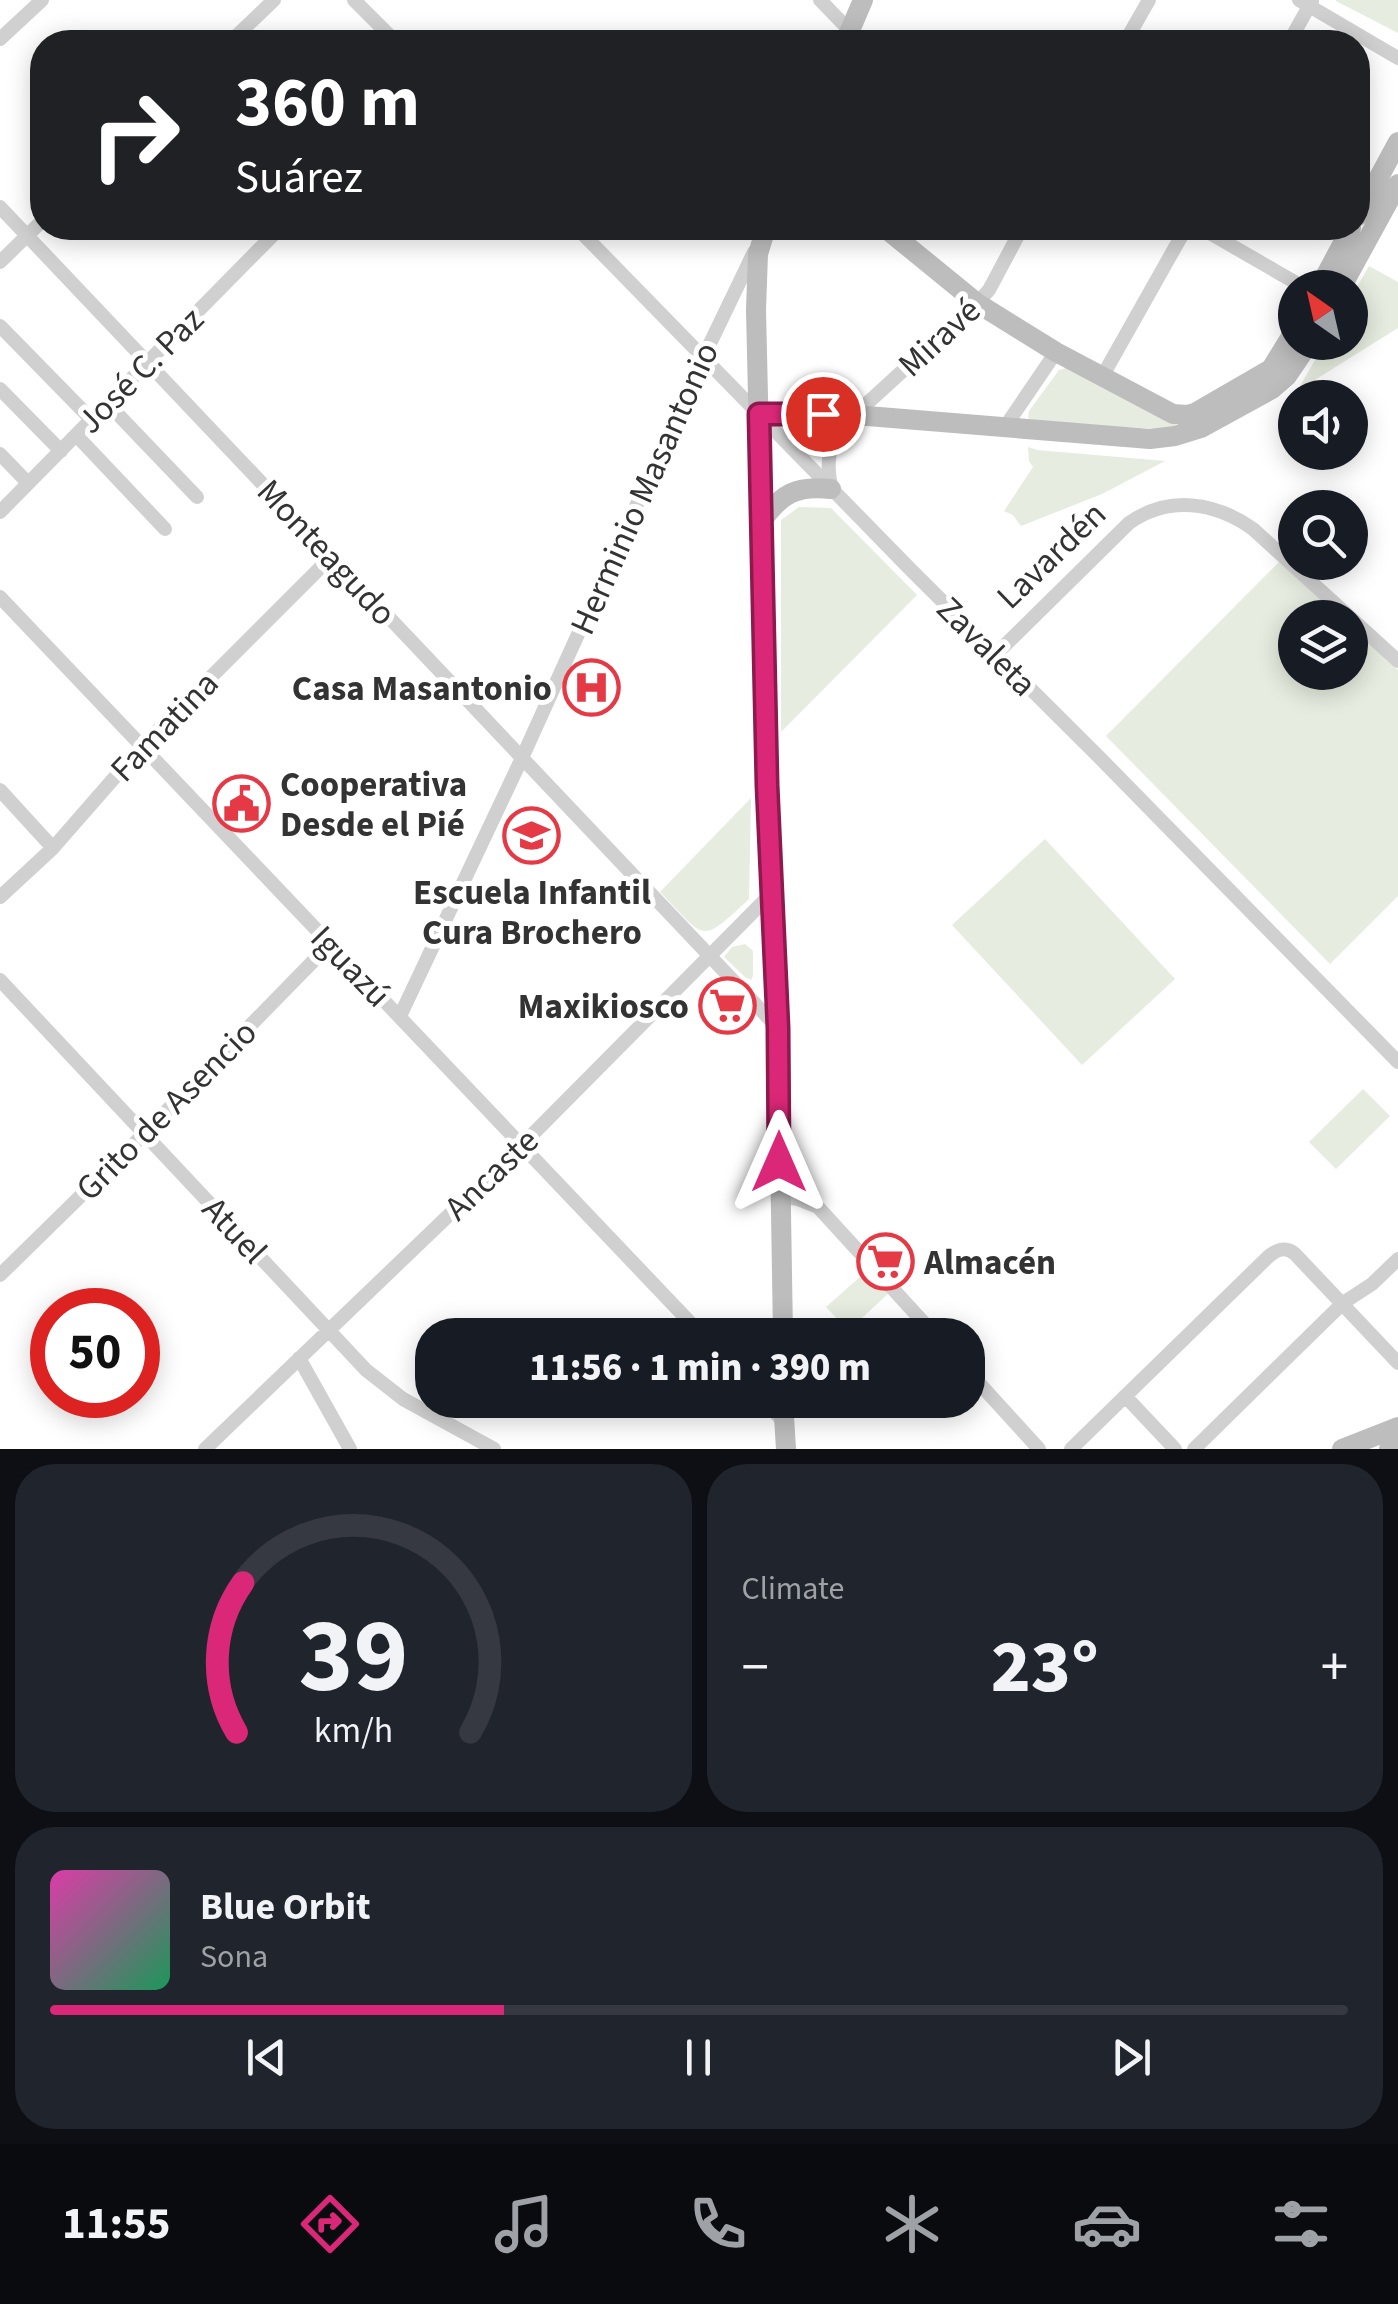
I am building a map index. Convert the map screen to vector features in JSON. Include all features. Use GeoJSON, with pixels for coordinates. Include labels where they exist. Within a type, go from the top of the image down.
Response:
{"type":"FeatureCollection","features":[{"type":"Feature","properties":{"kind":"street"},"geometry":{"type":"LineString","coordinates":[[0,39],[42,0]]}},
{"type":"Feature","properties":{"kind":"street"},"geometry":{"type":"LineString","coordinates":[[243,30],[274,0]]}},
{"type":"Feature","properties":{"kind":"street"},"geometry":{"type":"LineString","coordinates":[[354,0],[384,30]]}},
{"type":"Feature","properties":{"kind":"street"},"geometry":{"type":"LineString","coordinates":[[820,0],[842,30]]}},
{"type":"Feature","properties":{"kind":"street"},"geometry":{"type":"LineString","coordinates":[[850,30],[862,0]]}},
{"type":"Feature","properties":{"kind":"street"},"geometry":{"type":"LineString","coordinates":[[1132,30],[1150,0]]}},
{"type":"Feature","properties":{"kind":"street"},"geometry":{"type":"LineString","coordinates":[[1294,30],[1307,2],[1352,30]]}},
{"type":"Feature","properties":{"kind":"street"},"geometry":{"type":"LineString","coordinates":[[1370,41],[1398,58]]}},
{"type":"Feature","properties":{"kind":"street"},"geometry":{"type":"LineString","coordinates":[[1370,194],[1398,142]]}},
{"type":"Feature","properties":{"kind":"street"},"geometry":{"type":"LineString","coordinates":[[1370,235],[1398,184]]}},
{"type":"Feature","properties":{"kind":"street","name":"Monteagudo"},"geometry":{"type":"LineString","coordinates":[[0,208],[30,239]]}},
{"type":"Feature","properties":{"kind":"street"},"geometry":{"type":"LineString","coordinates":[[0,262],[30,233]]}},
{"type":"Feature","properties":{"kind":"street","name":"Monteagudo"},"geometry":{"type":"LineString","coordinates":[[31,240],[778,1028]]}},
{"type":"Feature","properties":{"kind":"street","name":"José C. Paz"},"geometry":{"type":"LineString","coordinates":[[0,512],[268,240]]}},
{"type":"Feature","properties":{"kind":"street","name":"Zavaleta"},"geometry":{"type":"LineString","coordinates":[[589,240],[1398,1062]]}},
{"type":"Feature","properties":{"kind":"street","name":"Herminio Masantonio"},"geometry":{"type":"LineString","coordinates":[[400,1016],[759,240]]}},
{"type":"Feature","properties":{"kind":"street"},"geometry":{"type":"LineString","coordinates":[[762,240],[756,274],[783,1318]]}},
{"type":"Feature","properties":{"kind":"street"},"geometry":{"type":"LineString","coordinates":[[900,240],[977,304],[1163,411],[1187,415],[1209,406],[1270,369],[1278,357]]}},
{"type":"Feature","properties":{"kind":"street","name":"Miravé"},"geometry":{"type":"LineString","coordinates":[[832,489],[827,468],[830,448],[840,429],[977,304],[989,290],[1016,240]]}},
{"type":"Feature","properties":{"kind":"street"},"geometry":{"type":"LineString","coordinates":[[1102,377],[1179,240]]}},
{"type":"Feature","properties":{"kind":"street"},"geometry":{"type":"LineString","coordinates":[[1223,240],[1278,272]]}},
{"type":"Feature","properties":{"kind":"street"},"geometry":{"type":"LineString","coordinates":[[1329,270],[1345,240]]}},
{"type":"Feature","properties":{"kind":"street"},"geometry":{"type":"LineString","coordinates":[[1351,270],[1367,240]]}},
{"type":"Feature","properties":{"kind":"street"},"geometry":{"type":"LineString","coordinates":[[0,326],[92,420]]}},
{"type":"Feature","properties":{"kind":"street"},"geometry":{"type":"LineString","coordinates":[[1005,428],[1056,352]]}},
{"type":"Feature","properties":{"kind":"street"},"geometry":{"type":"LineString","coordinates":[[759,414],[855,415],[1150,439],[1201,428],[1272,389],[1298,360]]}},
{"type":"Feature","properties":{"kind":"street"},"geometry":{"type":"LineString","coordinates":[[0,389],[60,451]]}},
{"type":"Feature","properties":{"kind":"street"},"geometry":{"type":"LineString","coordinates":[[108,404],[197,497]]}},
{"type":"Feature","properties":{"kind":"street"},"geometry":{"type":"LineString","coordinates":[[76,435],[165,529]]}},
{"type":"Feature","properties":{"kind":"street"},"geometry":{"type":"LineString","coordinates":[[0,454],[28,483]]}},
{"type":"Feature","properties":{"kind":"street"},"geometry":{"type":"LineString","coordinates":[[761,522],[783,496],[798,489],[832,489]]}},
{"type":"Feature","properties":{"kind":"street","name":"Lavardén"},"geometry":{"type":"LineString","coordinates":[[996,654],[1129,523],[1148,511],[1196,504],[1229,514],[1253,529],[1398,662]]}},
{"type":"Feature","properties":{"kind":"street","name":"Famatina"},"geometry":{"type":"LineString","coordinates":[[0,897],[53,848],[142,746],[331,558]]}},
{"type":"Feature","properties":{"kind":"street","name":"Iguazú"},"geometry":{"type":"LineString","coordinates":[[0,597],[686,1318]]}},
{"type":"Feature","properties":{"kind":"street"},"geometry":{"type":"LineString","coordinates":[[0,790],[53,848]]}},
{"type":"Feature","properties":{"kind":"street","name":"Ancaste"},"geometry":{"type":"LineString","coordinates":[[205,1449],[522,1145],[771,894]]}},
{"type":"Feature","properties":{"kind":"street","name":"Grito de Asencio"},"geometry":{"type":"LineString","coordinates":[[0,1275],[330,944]]}},
{"type":"Feature","properties":{"kind":"street","name":"Atuel"},"geometry":{"type":"LineString","coordinates":[[0,980],[379,1382],[403,1400],[494,1449]]}},
{"type":"Feature","properties":{"kind":"street"},"geometry":{"type":"LineString","coordinates":[[779,1196],[798,1198],[818,1207],[919,1318]]}},
{"type":"Feature","properties":{"kind":"street"},"geometry":{"type":"LineString","coordinates":[[1071,1449],[1275,1251],[1292,1251],[1398,1363]]}},
{"type":"Feature","properties":{"kind":"street"},"geometry":{"type":"LineString","coordinates":[[1194,1449],[1343,1303],[1372,1284],[1398,1259]]}},
{"type":"Feature","properties":{"kind":"street"},"geometry":{"type":"LineString","coordinates":[[299,1358],[350,1449]]}},
{"type":"Feature","properties":{"kind":"street"},"geometry":{"type":"LineString","coordinates":[[985,1389],[1038,1449]]}},
{"type":"Feature","properties":{"kind":"street"},"geometry":{"type":"LineString","coordinates":[[1125,1396],[1175,1449]]}},
{"type":"Feature","properties":{"kind":"street"},"geometry":{"type":"LineString","coordinates":[[780,1418],[784,1422]]}},
{"type":"Feature","properties":{"kind":"street"},"geometry":{"type":"LineString","coordinates":[[784,1418],[785,1448]]}},
{"type":"Feature","properties":{"kind":"street"},"geometry":{"type":"LineString","coordinates":[[1342,1449],[1398,1426]]}},
{"type":"Feature","properties":{"kind":"street"},"geometry":{"type":"LineString","coordinates":[[1389,1449],[1398,1446]]}},
{"type":"Feature","properties":{"kind":"shaded area"},"geometry":{"type":"Polygon","coordinates":[[[1398,0],[1398,33],[1336,1],[1398,0]]]}},
{"type":"Feature","properties":{"kind":"shaded area"},"geometry":{"type":"Polygon","coordinates":[[[1369,266],[1398,282],[1398,328],[1368,347],[1368,270],[1369,266]]]}},
{"type":"Feature","properties":{"kind":"shaded area"},"geometry":{"type":"Polygon","coordinates":[[[1291,360],[1275,379],[1176,430],[1036,422],[1028,418],[1059,370],[1066,368],[1180,426],[1274,376],[1291,360]]]}},
{"type":"Feature","properties":{"kind":"shaded area"},"geometry":{"type":"Polygon","coordinates":[[[1315,360],[1347,360],[1315,380],[1303,380],[1315,360]]]}},
{"type":"Feature","properties":{"kind":"shaded area"},"geometry":{"type":"Polygon","coordinates":[[[1028,447],[1165,461],[1102,494],[1021,526],[1004,511],[1033,467],[1028,447]]]}},
{"type":"Feature","properties":{"kind":"shaded area"},"geometry":{"type":"Polygon","coordinates":[[[799,507],[831,508],[917,595],[781,732],[781,520],[799,507]]]}},
{"type":"Feature","properties":{"kind":"shaded area"},"geometry":{"type":"Polygon","coordinates":[[[1278,563],[1278,580],[1299,580],[1321,600],[1278,600],[1278,690],[1368,690],[1368,642],[1398,670],[1398,896],[1330,964],[1106,736],[1278,563]]]}},
{"type":"Feature","properties":{"kind":"shaded area"},"geometry":{"type":"Polygon","coordinates":[[[751,798],[749,899],[720,924],[703,931],[686,920],[660,892],[751,798]]]}},
{"type":"Feature","properties":{"kind":"shaded area"},"geometry":{"type":"Polygon","coordinates":[[[1045,839],[1175,979],[1082,1065],[952,925],[1045,839]]]}},
{"type":"Feature","properties":{"kind":"shaded area"},"geometry":{"type":"Polygon","coordinates":[[[745,944],[753,951],[751,980],[724,957],[732,947],[745,944]]]}},
{"type":"Feature","properties":{"kind":"shaded area"},"geometry":{"type":"Polygon","coordinates":[[[1363,1089],[1390,1116],[1336,1169],[1309,1142],[1363,1089]]]}},
{"type":"Feature","properties":{"kind":"shaded area"},"geometry":{"type":"Polygon","coordinates":[[[869,1269],[890,1292],[862,1318],[836,1318],[826,1307],[869,1269]]]}},
{"type":"Feature","properties":{"kind":"place","name":"Casa Masantonio"},"geometry":{"type":"Point","coordinates":[591,688]}},
{"type":"Feature","properties":{"kind":"place","name":"Cooperativa Desde el Pié"},"geometry":{"type":"Point","coordinates":[241,804]}},
{"type":"Feature","properties":{"kind":"place","name":"Escuela Infantil Cura Brochero"},"geometry":{"type":"Point","coordinates":[532,836]}},
{"type":"Feature","properties":{"kind":"place","name":"Maxikiosco"},"geometry":{"type":"Point","coordinates":[728,1006]}},
{"type":"Feature","properties":{"kind":"place","name":"Almacén"},"geometry":{"type":"Point","coordinates":[885,1262]}},
{"type":"Feature","properties":{"kind":"route"},"geometry":{"type":"LineString","coordinates":[[779,1162],[759,414],[823,414]]}}]}
